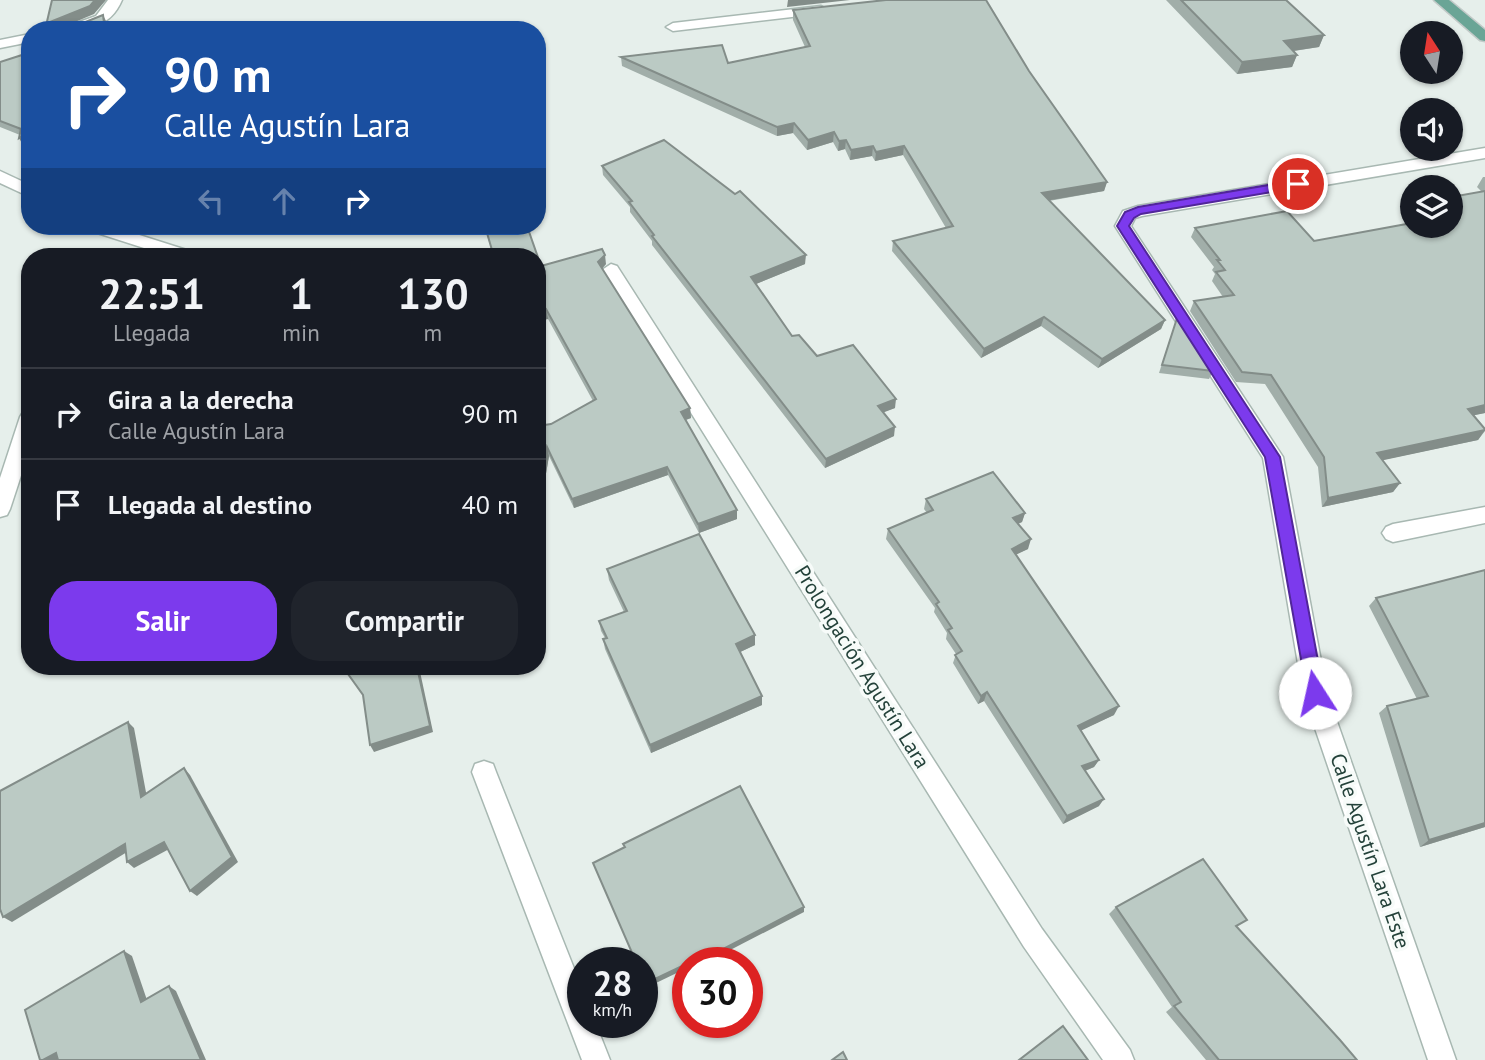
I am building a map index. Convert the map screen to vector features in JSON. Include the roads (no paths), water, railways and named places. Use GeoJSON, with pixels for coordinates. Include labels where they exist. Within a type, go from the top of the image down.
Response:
{"type":"FeatureCollection","features":[{"type":"Feature","properties":{"kind":"main road"},"geometry":{"type":"LineString","coordinates":[[1441,0],[1485,37]]}},
{"type":"Feature","properties":{"kind":"street"},"geometry":{"type":"LineString","coordinates":[[95,21],[105,18],[111,12],[115,0]]}},
{"type":"Feature","properties":{"kind":"street"},"geometry":{"type":"LineString","coordinates":[[673,27],[839,8]]}},
{"type":"Feature","properties":{"kind":"street"},"geometry":{"type":"LineString","coordinates":[[0,44],[21,40]]}},
{"type":"Feature","properties":{"kind":"street","name":"Calle Agustín Lara Este"},"geometry":{"type":"LineString","coordinates":[[1442,1060],[1315,693],[1273,457],[1123,226],[1129,215],[1138,211],[1485,153]]}},
{"type":"Feature","properties":{"kind":"street"},"geometry":{"type":"LineString","coordinates":[[0,176],[21,187]]}},
{"type":"Feature","properties":{"kind":"street"},"geometry":{"type":"LineString","coordinates":[[122,235],[162,248]]}},
{"type":"Feature","properties":{"kind":"street","name":"Prolongación Agustín Lara"},"geometry":{"type":"LineString","coordinates":[[611,270],[1033,938],[1120,1060]]}},
{"type":"Feature","properties":{"kind":"street"},"geometry":{"type":"LineString","coordinates":[[0,509],[21,445]]}},
{"type":"Feature","properties":{"kind":"street"},"geometry":{"type":"LineString","coordinates":[[1393,533],[1485,515]]}},
{"type":"Feature","properties":{"kind":"street"},"geometry":{"type":"LineString","coordinates":[[484,772],[596,1060]]}}]}
